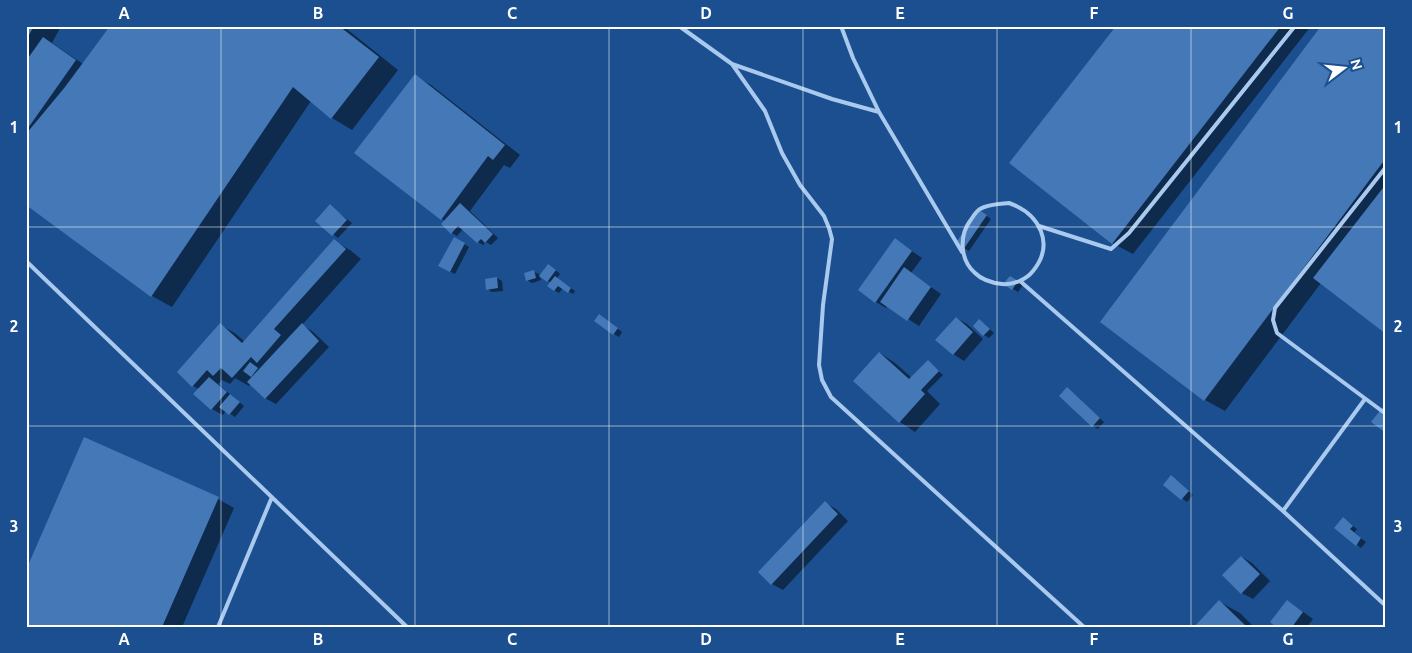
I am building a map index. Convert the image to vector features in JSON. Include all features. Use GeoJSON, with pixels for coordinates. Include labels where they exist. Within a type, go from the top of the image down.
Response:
{"type":"FeatureCollection","features":[{"type":"Feature","properties":{"kind":"lane"},"geometry":{"type":"LineString","coordinates":[[679,26],[732,64],[832,99],[879,112]]}},
{"type":"Feature","properties":{"kind":"lane"},"geometry":{"type":"LineString","coordinates":[[842,26],[853,58],[879,112],[975,274],[993,284],[1006,285],[1020,281],[1031,274],[1038,264],[1043,252],[1043,238],[1039,226],[1032,215],[1021,208],[1009,204],[996,204],[979,210],[966,227],[962,240],[964,255]]}},
{"type":"Feature","properties":{"kind":"lane"},"geometry":{"type":"LineString","coordinates":[[1039,226],[1111,250],[1128,233],[1295,26]]}},
{"type":"Feature","properties":{"kind":"lane"},"geometry":{"type":"LineString","coordinates":[[732,64],[765,111],[782,153],[800,185],[824,216],[829,228],[832,239],[823,306],[819,365],[822,380],[831,397],[1084,627]]}},
{"type":"Feature","properties":{"kind":"lane"},"geometry":{"type":"LineString","coordinates":[[1386,167],[1275,308],[1272,320],[1277,333],[1386,414]]}},
{"type":"Feature","properties":{"kind":"lane"},"geometry":{"type":"LineString","coordinates":[[26,261],[407,627]]}},
{"type":"Feature","properties":{"kind":"lane"},"geometry":{"type":"LineString","coordinates":[[1020,281],[1284,512],[1386,606]]}},
{"type":"Feature","properties":{"kind":"lane"},"geometry":{"type":"LineString","coordinates":[[1284,512],[1365,399]]}},
{"type":"Feature","properties":{"kind":"lane"},"geometry":{"type":"LineString","coordinates":[[218,627],[272,497]]}},
{"type":"Feature","properties":{"kind":"building"},"geometry":{"type":"Polygon","coordinates":[[[26,26],[34,26],[26,40],[26,26]]]}},
{"type":"Feature","properties":{"kind":"building"},"geometry":{"type":"Polygon","coordinates":[[[110,26],[339,26],[379,57],[331,119],[293,87],[151,297],[26,205],[26,134],[65,87],[110,26]]]}},
{"type":"Feature","properties":{"kind":"building"},"geometry":{"type":"Polygon","coordinates":[[[1116,26],[1281,26],[1112,244],[1009,163],[1116,26]]]}},
{"type":"Feature","properties":{"kind":"building"},"geometry":{"type":"Polygon","coordinates":[[[1321,26],[1386,26],[1386,158],[1204,401],[1100,322],[1321,26]]]}},
{"type":"Feature","properties":{"kind":"building"},"geometry":{"type":"Polygon","coordinates":[[[43,37],[76,60],[26,131],[26,61],[43,37]]]}},
{"type":"Feature","properties":{"kind":"building"},"geometry":{"type":"Polygon","coordinates":[[[415,74],[505,145],[493,160],[488,156],[441,220],[354,153],[415,74]]]}},
{"type":"Feature","properties":{"kind":"building"},"geometry":{"type":"Polygon","coordinates":[[[1386,184],[1386,334],[1313,278],[1386,184]]]}},
{"type":"Feature","properties":{"kind":"building"},"geometry":{"type":"Polygon","coordinates":[[[460,203],[493,234],[485,243],[481,239],[477,243],[458,226],[451,234],[441,224],[460,203]]]}},
{"type":"Feature","properties":{"kind":"building"},"geometry":{"type":"Polygon","coordinates":[[[330,204],[347,220],[332,236],[315,221],[330,204]]]}},
{"type":"Feature","properties":{"kind":"building"},"geometry":{"type":"Polygon","coordinates":[[[979,210],[987,215],[963,250],[955,244],[979,210]]]}},
{"type":"Feature","properties":{"kind":"building"},"geometry":{"type":"Polygon","coordinates":[[[454,237],[465,243],[450,272],[438,266],[454,237]]]}},
{"type":"Feature","properties":{"kind":"building"},"geometry":{"type":"Polygon","coordinates":[[[895,238],[912,251],[875,303],[858,290],[895,238]]]}},
{"type":"Feature","properties":{"kind":"building"},"geometry":{"type":"Polygon","coordinates":[[[334,239],[346,249],[274,329],[281,335],[257,363],[251,357],[232,378],[221,368],[213,376],[207,370],[192,387],[177,372],[220,323],[242,343],[334,239]]]}},
{"type":"Feature","properties":{"kind":"building"},"geometry":{"type":"Polygon","coordinates":[[[548,264],[556,270],[547,282],[539,276],[548,264]]]}},
{"type":"Feature","properties":{"kind":"building"},"geometry":{"type":"Polygon","coordinates":[[[904,267],[931,287],[907,321],[880,302],[904,267]]]}},
{"type":"Feature","properties":{"kind":"building"},"geometry":{"type":"Polygon","coordinates":[[[534,270],[536,278],[526,281],[524,273],[534,270]]]}},
{"type":"Feature","properties":{"kind":"building"},"geometry":{"type":"Polygon","coordinates":[[[555,276],[571,288],[568,293],[558,286],[554,291],[547,286],[555,276]]]}},
{"type":"Feature","properties":{"kind":"building"},"geometry":{"type":"Polygon","coordinates":[[[1010,276],[1018,281],[1012,290],[1003,284],[1010,276]]]}},
{"type":"Feature","properties":{"kind":"building"},"geometry":{"type":"Polygon","coordinates":[[[497,277],[498,288],[486,290],[485,279],[497,277]]]}},
{"type":"Feature","properties":{"kind":"building"},"geometry":{"type":"Polygon","coordinates":[[[599,314],[618,328],[613,335],[594,321],[599,314]]]}},
{"type":"Feature","properties":{"kind":"building"},"geometry":{"type":"Polygon","coordinates":[[[956,317],[973,332],[953,355],[935,340],[956,317]]]}},
{"type":"Feature","properties":{"kind":"building"},"geometry":{"type":"Polygon","coordinates":[[[979,319],[990,329],[983,336],[973,326],[979,319]]]}},
{"type":"Feature","properties":{"kind":"building"},"geometry":{"type":"Polygon","coordinates":[[[302,323],[319,341],[265,399],[247,382],[302,323]]]}},
{"type":"Feature","properties":{"kind":"building"},"geometry":{"type":"Polygon","coordinates":[[[879,352],[909,379],[928,360],[939,371],[921,390],[925,394],[899,423],[853,381],[879,352]]]}},
{"type":"Feature","properties":{"kind":"building"},"geometry":{"type":"Polygon","coordinates":[[[250,362],[258,368],[251,377],[243,371],[250,362]]]}},
{"type":"Feature","properties":{"kind":"building"},"geometry":{"type":"Polygon","coordinates":[[[209,377],[227,392],[211,410],[193,394],[209,377]]]}},
{"type":"Feature","properties":{"kind":"building"},"geometry":{"type":"Polygon","coordinates":[[[1067,387],[1100,418],[1092,427],[1059,396],[1067,387]]]}},
{"type":"Feature","properties":{"kind":"building"},"geometry":{"type":"Polygon","coordinates":[[[230,394],[240,402],[229,415],[219,407],[230,394]]]}},
{"type":"Feature","properties":{"kind":"building"},"geometry":{"type":"Polygon","coordinates":[[[1386,403],[1386,433],[1371,422],[1386,403]]]}},
{"type":"Feature","properties":{"kind":"building"},"geometry":{"type":"Polygon","coordinates":[[[84,437],[219,497],[162,627],[26,627],[26,570],[84,437]]]}},
{"type":"Feature","properties":{"kind":"building"},"geometry":{"type":"Polygon","coordinates":[[[1171,475],[1189,491],[1181,500],[1163,485],[1171,475]]]}},
{"type":"Feature","properties":{"kind":"building"},"geometry":{"type":"Polygon","coordinates":[[[825,501],[838,514],[771,585],[758,572],[825,501]]]}},
{"type":"Feature","properties":{"kind":"building"},"geometry":{"type":"Polygon","coordinates":[[[1343,517],[1353,526],[1350,529],[1361,538],[1356,546],[1334,528],[1343,517]]]}},
{"type":"Feature","properties":{"kind":"building"},"geometry":{"type":"Polygon","coordinates":[[[1241,556],[1260,574],[1241,594],[1222,575],[1241,556]]]}},
{"type":"Feature","properties":{"kind":"building"},"geometry":{"type":"Polygon","coordinates":[[[1219,600],[1247,627],[1194,627],[1219,600]]]}},
{"type":"Feature","properties":{"kind":"building"},"geometry":{"type":"Polygon","coordinates":[[[1287,600],[1303,612],[1292,627],[1276,627],[1270,622],[1287,600]]]}}]}
